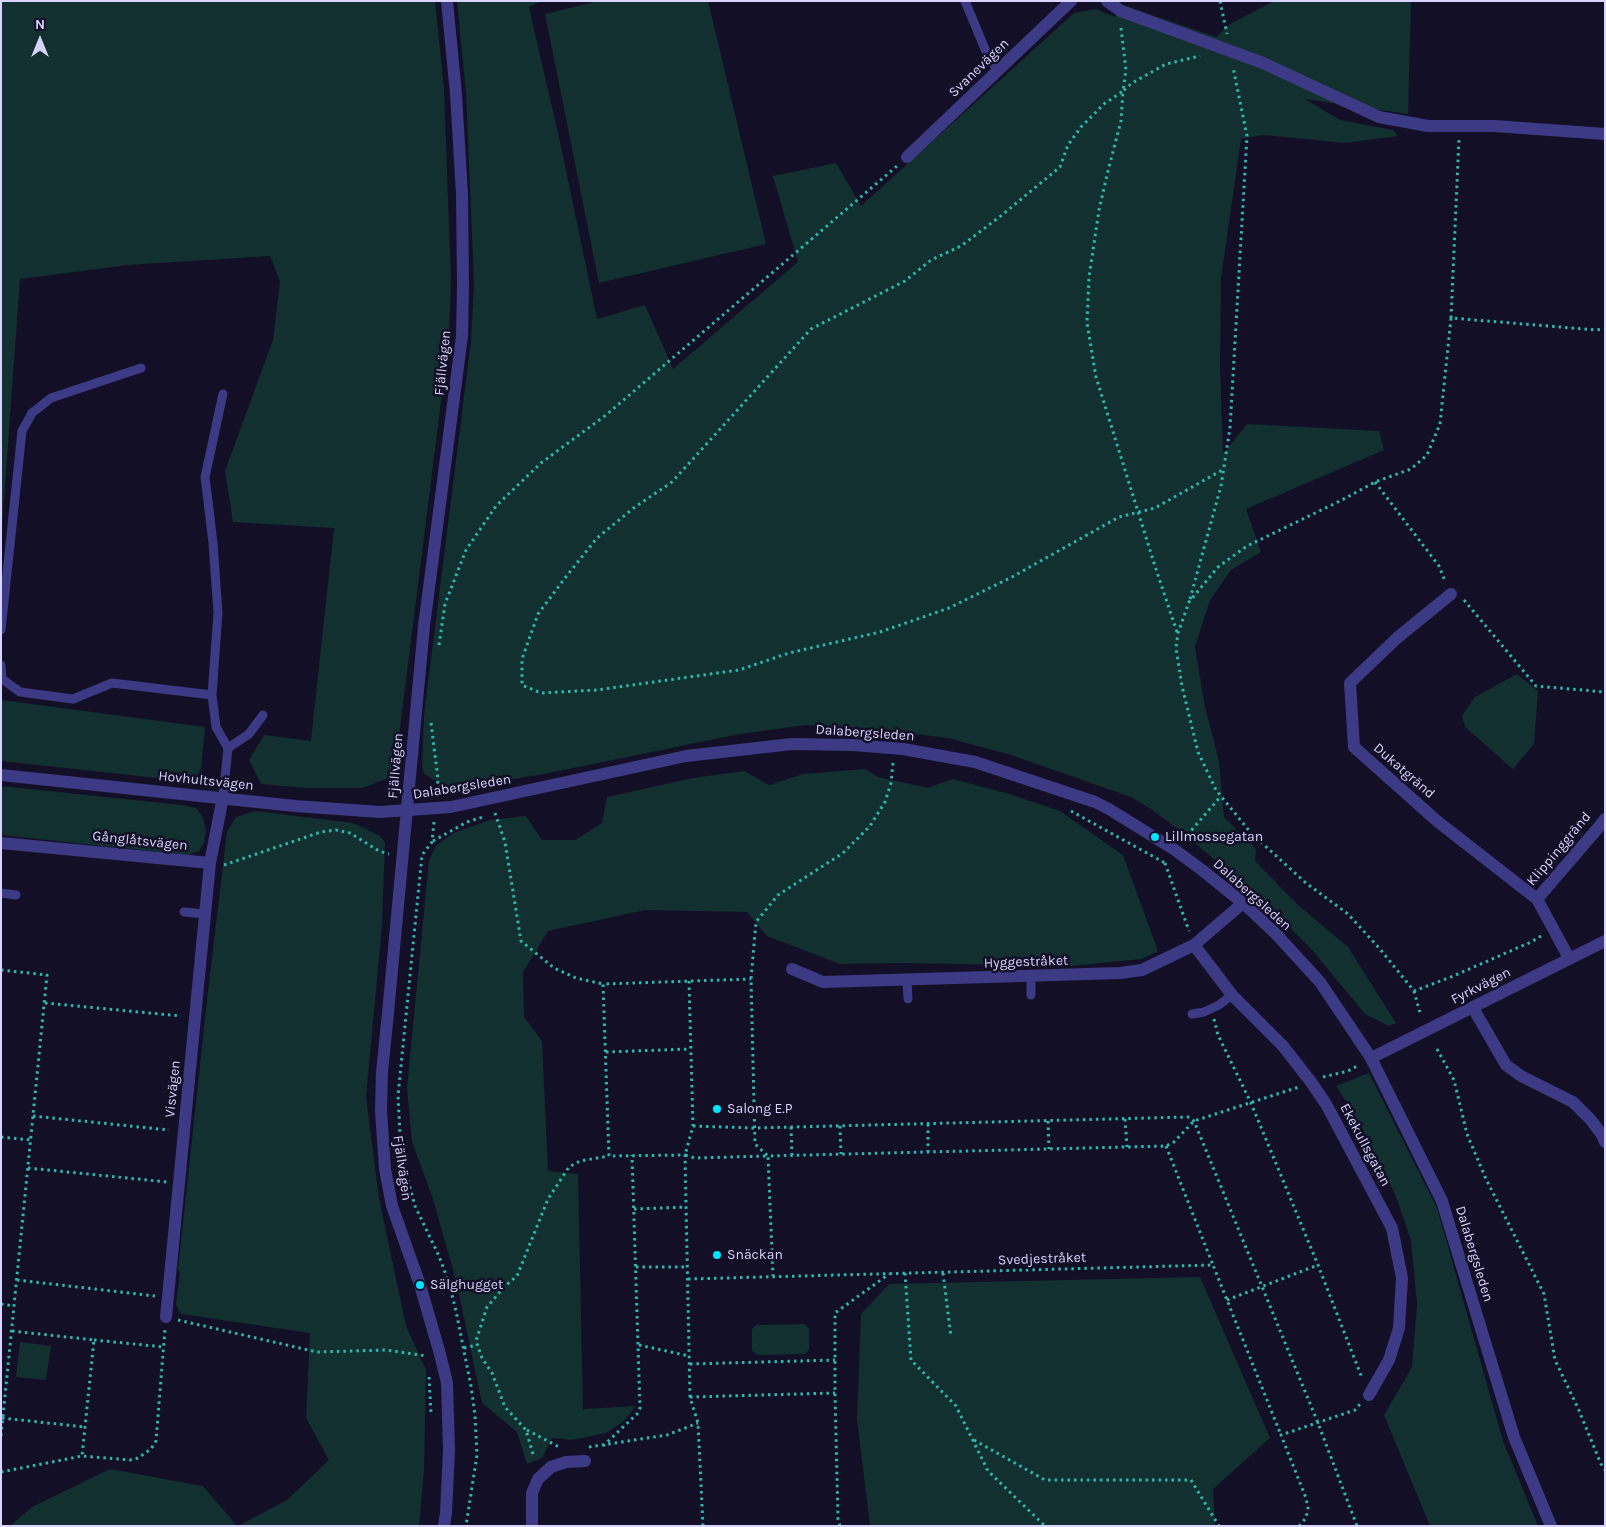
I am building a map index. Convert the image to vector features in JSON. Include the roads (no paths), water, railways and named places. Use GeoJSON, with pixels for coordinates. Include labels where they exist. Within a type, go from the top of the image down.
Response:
{"type":"FeatureCollection","features":[{"type":"Feature","properties":{"kind":"street","name":"Fjällvägen"},"geometry":{"type":"LineString","coordinates":[[444,1526],[448,1478],[449,1421],[447,1383],[420,1285],[392,1206],[382,1136],[382,1072],[424,626],[462,336],[464,284],[462,194],[456,94],[447,1]]}},
{"type":"Feature","properties":{"kind":"street","name":"Svanevägen"},"geometry":{"type":"LineString","coordinates":[[907,157],[1071,1]]}},
{"type":"Feature","properties":{"kind":"street"},"geometry":{"type":"LineString","coordinates":[[1107,1],[1121,11],[1263,63],[1379,117],[1428,126],[1494,126],[1605,134]]}},
{"type":"Feature","properties":{"kind":"street","name":"Dukatgränd"},"geometry":{"type":"LineString","coordinates":[[1451,594],[1398,638],[1350,683],[1354,747],[1437,820],[1537,899],[1568,958]]}},
{"type":"Feature","properties":{"kind":"street","name":"Dalabergsleden"},"geometry":{"type":"LineString","coordinates":[[407,811],[460,805],[686,756],[792,744],[852,745],[903,749],[975,762],[1102,805],[1175,850],[1243,903],[1276,934],[1320,982],[1371,1058],[1442,1201],[1514,1437],[1551,1526]]}},
{"type":"Feature","properties":{"kind":"street","name":"Hovhultsvägen"},"geometry":{"type":"LineString","coordinates":[[1,774],[295,806],[380,812],[407,811]]}},
{"type":"Feature","properties":{"kind":"street"},"geometry":{"type":"LineString","coordinates":[[210,863],[223,798]]}},
{"type":"Feature","properties":{"kind":"street","name":"Klippinggränd"},"geometry":{"type":"LineString","coordinates":[[1537,899],[1605,818]]}},
{"type":"Feature","properties":{"kind":"street","name":"Gånglåtsvägen"},"geometry":{"type":"LineString","coordinates":[[1,843],[210,863]]}},
{"type":"Feature","properties":{"kind":"street","name":"Visvägen"},"geometry":{"type":"LineString","coordinates":[[166,1318],[210,863]]}},
{"type":"Feature","properties":{"kind":"street","name":"Hyggestråket"},"geometry":{"type":"LineString","coordinates":[[792,969],[823,982],[1094,975],[1142,970],[1194,946],[1243,903]]}},
{"type":"Feature","properties":{"kind":"street","name":"Fyrkvägen"},"geometry":{"type":"LineString","coordinates":[[1371,1058],[1605,941]]}},
{"type":"Feature","properties":{"kind":"street","name":"Ekekullsgatan"},"geometry":{"type":"LineString","coordinates":[[1194,946],[1232,995],[1283,1046],[1311,1082],[1326,1104],[1392,1228],[1402,1278],[1400,1328],[1388,1360],[1369,1396]]}},
{"type":"Feature","properties":{"kind":"street"},"geometry":{"type":"LineString","coordinates":[[1473,1008],[1506,1065],[1522,1076],[1573,1102],[1604,1137]]}},
{"type":"Feature","properties":{"kind":"street"},"geometry":{"type":"LineString","coordinates":[[532,1526],[532,1493],[538,1479],[550,1467],[566,1462],[585,1461]]}},
{"type":"Feature","properties":{"kind":"lane"},"geometry":{"type":"LineString","coordinates":[[966,1],[990,61],[999,70]]}},
{"type":"Feature","properties":{"kind":"lane"},"geometry":{"type":"LineString","coordinates":[[1,630],[22,431],[32,413],[51,398],[141,368]]}},
{"type":"Feature","properties":{"kind":"lane"},"geometry":{"type":"LineString","coordinates":[[223,394],[205,477],[213,543],[218,613],[212,695],[216,728],[228,748],[223,798]]}},
{"type":"Feature","properties":{"kind":"lane"},"geometry":{"type":"LineString","coordinates":[[1,665],[2,678],[20,692],[73,699],[112,683],[212,695]]}},
{"type":"Feature","properties":{"kind":"lane"},"geometry":{"type":"LineString","coordinates":[[228,748],[249,734],[263,715]]}},
{"type":"Feature","properties":{"kind":"lane"},"geometry":{"type":"LineString","coordinates":[[1,893],[16,894]]}},
{"type":"Feature","properties":{"kind":"lane"},"geometry":{"type":"LineString","coordinates":[[184,912],[205,914]]}},
{"type":"Feature","properties":{"kind":"lane"},"geometry":{"type":"LineString","coordinates":[[1031,977],[1031,995]]}},
{"type":"Feature","properties":{"kind":"lane"},"geometry":{"type":"LineString","coordinates":[[907,980],[908,999]]}},
{"type":"Feature","properties":{"kind":"lane"},"geometry":{"type":"LineString","coordinates":[[1192,1014],[1204,1012],[1219,1005],[1232,995]]}},
{"type":"Feature","properties":{"kind":"place","name":"Lillmossegatan"},"geometry":{"type":"Point","coordinates":[1155,837]}},
{"type":"Feature","properties":{"kind":"place","name":"Salong E.P"},"geometry":{"type":"Point","coordinates":[717,1109]}},
{"type":"Feature","properties":{"kind":"place","name":"Snäckan"},"geometry":{"type":"Point","coordinates":[717,1255]}},
{"type":"Feature","properties":{"kind":"place","name":"Sälghugget"},"geometry":{"type":"Point","coordinates":[420,1285]}}]}
